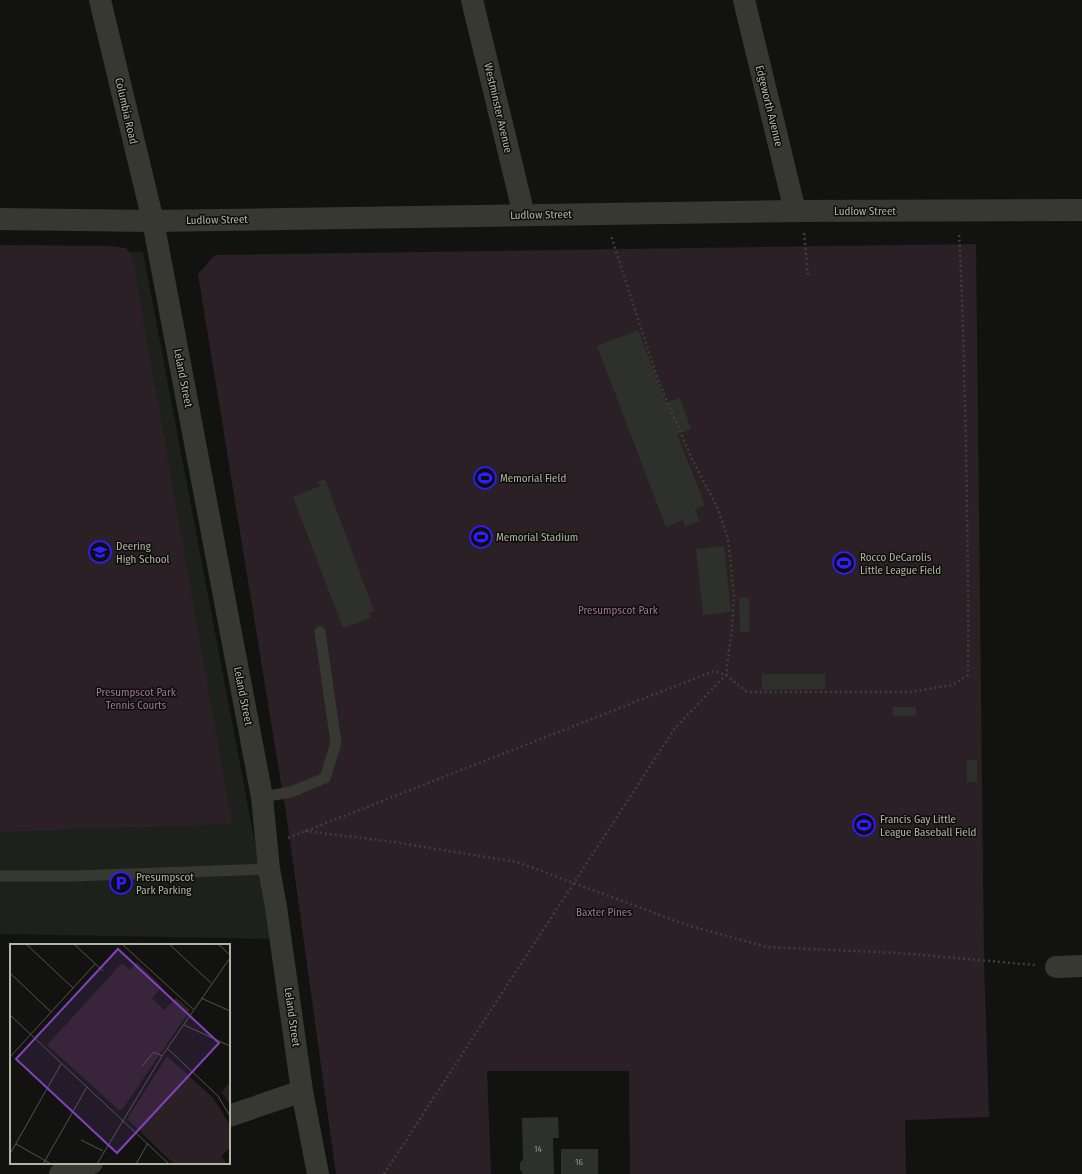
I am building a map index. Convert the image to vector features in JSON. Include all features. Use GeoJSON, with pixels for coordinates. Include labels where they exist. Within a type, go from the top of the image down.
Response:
{"type":"FeatureCollection","features":[{"type":"Feature","properties":{"kind":"street","name":"Columbia Road"},"geometry":{"type":"LineString","coordinates":[[100,0],[153,221]]}},
{"type":"Feature","properties":{"kind":"street","name":"Westminster Avenue"},"geometry":{"type":"LineString","coordinates":[[472,0],[524,215]]}},
{"type":"Feature","properties":{"kind":"street","name":"Edgeworth Avenue"},"geometry":{"type":"LineString","coordinates":[[744,0],[798,211]]}},
{"type":"Feature","properties":{"kind":"street","name":"Ludlow Street"},"geometry":{"type":"LineString","coordinates":[[0,219],[153,221],[798,211],[1082,210]]}},
{"type":"Feature","properties":{"kind":"street","name":"Leland Street"},"geometry":{"type":"LineString","coordinates":[[153,221],[262,797],[269,868],[276,907],[302,1091],[318,1174]]}},
{"type":"Feature","properties":{"kind":"street"},"geometry":{"type":"LineString","coordinates":[[1056,967],[1082,966]]}},
{"type":"Feature","properties":{"kind":"street"},"geometry":{"type":"LineString","coordinates":[[230,1116],[302,1091]]}},
{"type":"Feature","properties":{"kind":"street"},"geometry":{"type":"LineString","coordinates":[[60,1174],[89,1164]]}},
{"type":"Feature","properties":{"kind":"lane"},"geometry":{"type":"LineString","coordinates":[[262,797],[291,792],[325,778],[336,743],[320,632]]}},
{"type":"Feature","properties":{"kind":"lane"},"geometry":{"type":"LineString","coordinates":[[0,876],[74,876],[269,868]]}},
{"type":"Feature","properties":{"kind":"path"},"geometry":{"type":"LineString","coordinates":[[798,211],[808,276]]}},
{"type":"Feature","properties":{"kind":"path"},"geometry":{"type":"LineString","coordinates":[[267,846],[714,671],[726,676],[747,692],[911,692],[952,685],[968,676],[969,600],[965,394],[961,272],[957,211]]}},
{"type":"Feature","properties":{"kind":"path"},"geometry":{"type":"LineString","coordinates":[[384,1174],[675,728],[726,676],[732,628],[734,595],[728,539],[718,509],[692,460],[658,380],[604,214]]}},
{"type":"Feature","properties":{"kind":"path"},"geometry":{"type":"LineString","coordinates":[[304,831],[394,842],[518,862],[687,925],[767,947],[899,953],[1056,967]]}},
{"type":"Feature","properties":{"kind":"shaded area","name":"Deering High School"},"geometry":{"type":"Polygon","coordinates":[[[0,250],[143,252],[257,854],[278,939],[0,934],[0,250]]]}},
{"type":"Feature","properties":{"kind":"green space","name":"Presumpscot Park"},"geometry":{"type":"Polygon","coordinates":[[[976,244],[984,961],[989,1117],[905,1120],[906,1174],[630,1174],[629,1071],[487,1071],[491,1174],[336,1174],[288,826],[198,274],[215,255],[976,244]]]}},
{"type":"Feature","properties":{"kind":"green space","name":"Deering High School"},"geometry":{"type":"Polygon","coordinates":[[[0,245],[108,246],[126,248],[132,256],[232,824],[0,832],[0,245]]]}},
{"type":"Feature","properties":{"kind":"building"},"geometry":{"type":"Polygon","coordinates":[[[638,330],[666,403],[680,398],[691,429],[677,434],[705,505],[695,509],[699,521],[685,526],[683,520],[666,527],[597,346],[638,330]]]}},
{"type":"Feature","properties":{"kind":"building"},"geometry":{"type":"Polygon","coordinates":[[[325,479],[374,611],[369,613],[371,618],[343,628],[293,497],[320,486],[318,482],[325,479]]]}},
{"type":"Feature","properties":{"kind":"building"},"geometry":{"type":"Polygon","coordinates":[[[724,546],[731,612],[703,615],[696,549],[724,546]]]}},
{"type":"Feature","properties":{"kind":"building"},"geometry":{"type":"Polygon","coordinates":[[[739,598],[749,598],[749,632],[740,632],[739,598]]]}},
{"type":"Feature","properties":{"kind":"building"},"geometry":{"type":"Polygon","coordinates":[[[762,674],[825,674],[825,689],[762,690],[762,674]]]}},
{"type":"Feature","properties":{"kind":"building"},"geometry":{"type":"Polygon","coordinates":[[[893,707],[916,707],[916,716],[893,716],[893,707]]]}},
{"type":"Feature","properties":{"kind":"building"},"geometry":{"type":"Polygon","coordinates":[[[967,760],[977,760],[977,782],[967,782],[967,760]]]}},
{"type":"Feature","properties":{"kind":"building"},"geometry":{"type":"Polygon","coordinates":[[[558,1117],[559,1138],[553,1138],[554,1174],[523,1174],[520,1169],[520,1163],[523,1159],[522,1118],[558,1117]]]}},
{"type":"Feature","properties":{"kind":"building"},"geometry":{"type":"Polygon","coordinates":[[[561,1149],[598,1149],[598,1174],[561,1174],[561,1149]]]}},
{"type":"Feature","properties":{"kind":"place","name":"Memorial Field"},"geometry":{"type":"Point","coordinates":[485,478]}},
{"type":"Feature","properties":{"kind":"place","name":"Memorial Stadium"},"geometry":{"type":"Point","coordinates":[481,537]}},
{"type":"Feature","properties":{"kind":"place","name":"Deering High School"},"geometry":{"type":"Point","coordinates":[100,552]}},
{"type":"Feature","properties":{"kind":"place","name":"Rocco DeCarolis Little League Field"},"geometry":{"type":"Point","coordinates":[844,563]}},
{"type":"Feature","properties":{"kind":"place","name":"Francis Gay Little League Baseball Field"},"geometry":{"type":"Point","coordinates":[864,825]}},
{"type":"Feature","properties":{"kind":"place","name":"Presumpscot Park Parking"},"geometry":{"type":"Point","coordinates":[121,883]}},
{"type":"Feature","properties":{"kind":"park label","name":"Presumpscot Park Tennis Courts"},"geometry":{"type":"Point","coordinates":[136,698]}},
{"type":"Feature","properties":{"kind":"park label","name":"Baxter Pines"},"geometry":{"type":"Point","coordinates":[604,912]}}]}
